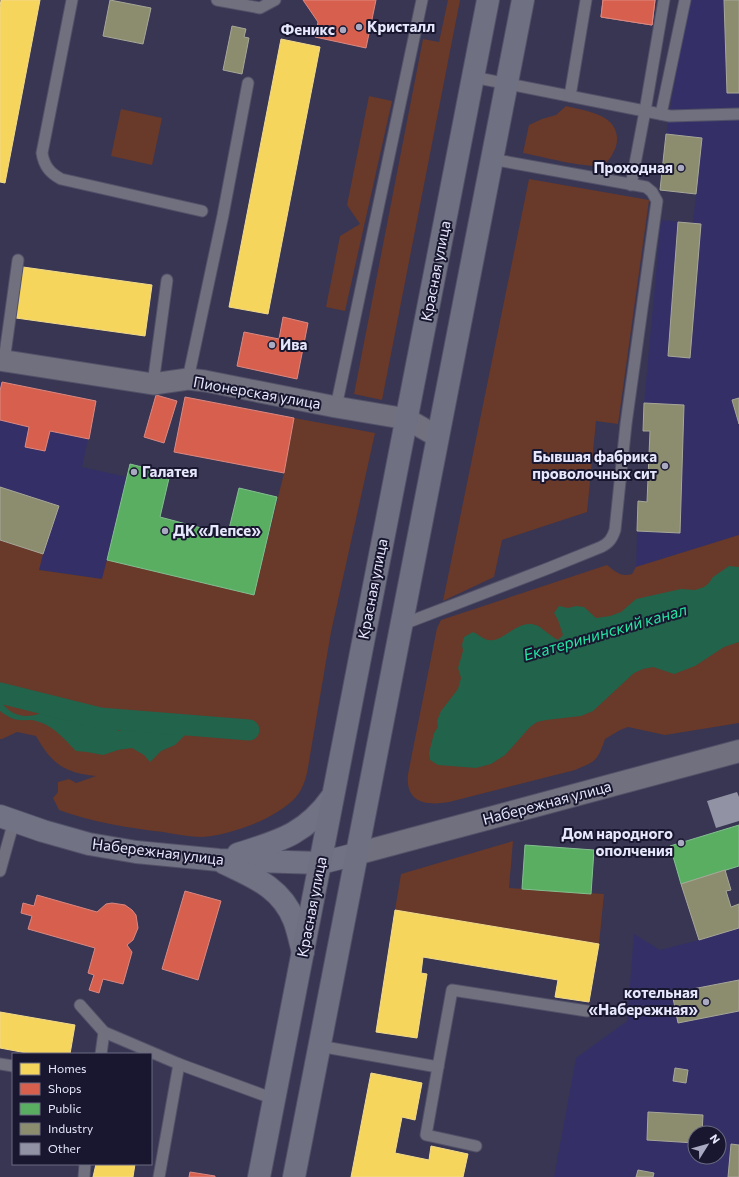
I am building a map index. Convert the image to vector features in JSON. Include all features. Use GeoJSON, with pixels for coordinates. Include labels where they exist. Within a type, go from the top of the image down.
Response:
{"type":"FeatureCollection","features":[{"type":"Feature","properties":{"kind":"highway","name":"Красная улица"},"geometry":{"type":"LineString","coordinates":[[259,1177],[488,0]]}},
{"type":"Feature","properties":{"kind":"highway"},"geometry":{"type":"LineString","coordinates":[[294,1177],[523,0]]}},
{"type":"Feature","properties":{"kind":"main road"},"geometry":{"type":"LineString","coordinates":[[219,860],[263,847],[289,837],[312,821],[323,810],[332,797]]}},
{"type":"Feature","properties":{"kind":"main road","name":"Набережная улица"},"geometry":{"type":"LineString","coordinates":[[7,818],[43,831],[89,844],[136,852],[219,860],[321,863],[356,854]]}},
{"type":"Feature","properties":{"kind":"main road"},"geometry":{"type":"LineString","coordinates":[[219,860],[274,890],[287,906],[294,919],[303,952]]}},
{"type":"Feature","properties":{"kind":"street","name":"Пионерская улица"},"geometry":{"type":"LineString","coordinates":[[2,360],[153,384],[188,379],[205,381],[336,407],[407,419],[438,437]]}},
{"type":"Feature","properties":{"kind":"street","name":"Набережная улица"},"geometry":{"type":"LineString","coordinates":[[356,854],[739,751]]}},
{"type":"Feature","properties":{"kind":"lane"},"geometry":{"type":"LineString","coordinates":[[72,0],[42,153],[43,162],[47,169],[62,179],[202,211]]}},
{"type":"Feature","properties":{"kind":"lane"},"geometry":{"type":"LineString","coordinates":[[217,0],[260,8],[275,0]]}},
{"type":"Feature","properties":{"kind":"lane"},"geometry":{"type":"LineString","coordinates":[[336,407],[422,0]]}},
{"type":"Feature","properties":{"kind":"lane"},"geometry":{"type":"LineString","coordinates":[[570,96],[586,0]]}},
{"type":"Feature","properties":{"kind":"lane"},"geometry":{"type":"LineString","coordinates":[[631,184],[664,0]]}},
{"type":"Feature","properties":{"kind":"lane"},"geometry":{"type":"LineString","coordinates":[[661,114],[685,0]]}},
{"type":"Feature","properties":{"kind":"lane"},"geometry":{"type":"LineString","coordinates":[[473,76],[670,116],[739,114]]}},
{"type":"Feature","properties":{"kind":"lane"},"geometry":{"type":"LineString","coordinates":[[188,379],[220,231],[248,83]]}},
{"type":"Feature","properties":{"kind":"lane"},"geometry":{"type":"LineString","coordinates":[[401,625],[555,566],[608,543],[613,538],[615,530],[627,416],[657,201],[652,192],[646,187],[491,159]]}},
{"type":"Feature","properties":{"kind":"lane"},"geometry":{"type":"LineString","coordinates":[[2,360],[18,260]]}},
{"type":"Feature","properties":{"kind":"lane"},"geometry":{"type":"LineString","coordinates":[[153,384],[167,280]]}},
{"type":"Feature","properties":{"kind":"lane"},"geometry":{"type":"LineString","coordinates":[[0,871],[7,818]]}},
{"type":"Feature","properties":{"kind":"lane"},"geometry":{"type":"LineString","coordinates":[[476,1146],[426,1135],[452,990],[587,1011]]}},
{"type":"Feature","properties":{"kind":"lane"},"geometry":{"type":"LineString","coordinates":[[80,1005],[104,1032],[179,1064],[274,1099]]}},
{"type":"Feature","properties":{"kind":"lane"},"geometry":{"type":"LineString","coordinates":[[101,1053],[104,1032]]}},
{"type":"Feature","properties":{"kind":"lane"},"geometry":{"type":"LineString","coordinates":[[319,1046],[438,1067]]}},
{"type":"Feature","properties":{"kind":"lane"},"geometry":{"type":"LineString","coordinates":[[0,1064],[12,1066]]}},
{"type":"Feature","properties":{"kind":"lane"},"geometry":{"type":"LineString","coordinates":[[159,1177],[179,1064]]}},
{"type":"Feature","properties":{"kind":"lane"},"geometry":{"type":"LineString","coordinates":[[84,1177],[85,1165]]}},
{"type":"Feature","properties":{"kind":"shaded area"},"geometry":{"type":"Polygon","coordinates":[[[448,0],[460,0],[382,400],[354,394],[423,39],[439,42],[448,0]]]}},
{"type":"Feature","properties":{"kind":"shaded area"},"geometry":{"type":"Polygon","coordinates":[[[691,0],[739,0],[739,535],[636,567],[638,501],[647,502],[650,431],[644,403],[661,220],[693,223],[696,194],[660,190],[666,134],[683,32],[691,0]]]}},
{"type":"Feature","properties":{"kind":"shaded area"},"geometry":{"type":"Polygon","coordinates":[[[369,96],[392,101],[345,311],[326,307],[340,236],[360,224],[347,205],[369,96]]]}},
{"type":"Feature","properties":{"kind":"shaded area"},"geometry":{"type":"Polygon","coordinates":[[[566,106],[598,114],[611,123],[615,129],[617,142],[614,151],[607,162],[602,165],[595,166],[563,162],[523,153],[529,125],[556,115],[566,106]]]}},
{"type":"Feature","properties":{"kind":"shaded area"},"geometry":{"type":"Polygon","coordinates":[[[121,109],[162,118],[152,165],[111,156],[121,109]]]}},
{"type":"Feature","properties":{"kind":"shaded area"},"geometry":{"type":"Polygon","coordinates":[[[529,179],[649,200],[618,424],[596,421],[587,512],[502,540],[494,577],[443,601],[529,179]]]}},
{"type":"Feature","properties":{"kind":"shaded area"},"geometry":{"type":"Polygon","coordinates":[[[0,382],[96,401],[82,467],[127,477],[102,579],[0,564],[0,382]]]}},
{"type":"Feature","properties":{"kind":"shaded area"},"geometry":{"type":"Polygon","coordinates":[[[294,418],[375,433],[331,632],[307,773],[300,791],[287,805],[265,819],[226,833],[202,837],[110,824],[59,810],[53,798],[58,792],[58,782],[69,779],[76,783],[96,776],[75,772],[60,765],[47,753],[36,736],[17,732],[0,739],[0,540],[43,554],[39,570],[102,579],[107,560],[254,595],[284,473],[294,418]]]}},
{"type":"Feature","properties":{"kind":"shaded area"},"geometry":{"type":"Polygon","coordinates":[[[739,535],[739,723],[665,735],[628,727],[605,739],[598,757],[587,765],[575,770],[449,802],[425,803],[414,797],[408,784],[408,774],[437,628],[441,620],[607,565],[621,574],[632,574],[636,567],[739,535]]]}},
{"type":"Feature","properties":{"kind":"shaded area"},"geometry":{"type":"Polygon","coordinates":[[[513,841],[509,888],[604,894],[599,944],[395,910],[401,874],[513,841]]]}},
{"type":"Feature","properties":{"kind":"shaded area"},"geometry":{"type":"Polygon","coordinates":[[[739,928],[739,1177],[554,1177],[576,1058],[627,1021],[634,934],[660,950],[739,928]]]}},
{"type":"Feature","properties":{"kind":"water"},"geometry":{"type":"Polygon","coordinates":[[[729,566],[739,567],[739,642],[724,647],[695,666],[674,674],[653,667],[634,673],[593,711],[581,716],[537,722],[530,727],[505,755],[491,764],[476,768],[438,765],[430,760],[429,753],[434,733],[438,727],[437,721],[441,711],[458,689],[461,678],[458,668],[463,651],[462,645],[464,637],[473,632],[485,639],[495,640],[518,627],[531,624],[538,626],[558,640],[563,635],[554,613],[559,606],[568,608],[576,606],[584,607],[596,618],[610,616],[621,612],[636,599],[681,589],[695,590],[704,587],[713,577],[729,566]]]}},
{"type":"Feature","properties":{"kind":"water"},"geometry":{"type":"Polygon","coordinates":[[[0,699],[9,711],[22,716],[36,715],[49,709],[106,720],[118,731],[135,727],[155,727],[183,719],[185,735],[175,745],[161,751],[150,762],[144,755],[132,748],[118,750],[103,755],[76,751],[58,733],[48,726],[34,720],[15,719],[4,714],[0,711],[0,699]]]}},
{"type":"Feature","properties":{"kind":"building: Homes"},"geometry":{"type":"Polygon","coordinates":[[[1,0],[40,0],[5,183],[0,182],[1,0]]]}},
{"type":"Feature","properties":{"kind":"building: Homes"},"geometry":{"type":"Polygon","coordinates":[[[281,39],[320,47],[268,314],[229,307],[281,39]]]}},
{"type":"Feature","properties":{"kind":"building: Homes"},"geometry":{"type":"Polygon","coordinates":[[[23,267],[152,285],[145,336],[16,318],[23,267]]]}},
{"type":"Feature","properties":{"kind":"building: Homes"},"geometry":{"type":"Polygon","coordinates":[[[395,910],[599,944],[589,1002],[555,997],[558,980],[423,957],[421,973],[427,974],[417,1038],[376,1032],[395,910]]]}},
{"type":"Feature","properties":{"kind":"building: Homes"},"geometry":{"type":"Polygon","coordinates":[[[0,1012],[75,1025],[70,1053],[27,1053],[0,1048],[0,1012]]]}},
{"type":"Feature","properties":{"kind":"building: Homes"},"geometry":{"type":"Polygon","coordinates":[[[371,1073],[422,1083],[415,1120],[402,1117],[395,1153],[429,1160],[431,1146],[468,1154],[463,1177],[351,1177],[371,1073]]]}},
{"type":"Feature","properties":{"kind":"building: Homes"},"geometry":{"type":"Polygon","coordinates":[[[96,1165],[135,1165],[133,1177],[93,1177],[96,1165]]]}},
{"type":"Feature","properties":{"kind":"building: Shops","name":"Феникс"},"geometry":{"type":"Polygon","coordinates":[[[303,0],[376,0],[366,48],[315,37],[318,22],[303,0]]]}},
{"type":"Feature","properties":{"kind":"building: Shops"},"geometry":{"type":"Polygon","coordinates":[[[603,0],[655,0],[652,25],[601,17],[603,0]]]}},
{"type":"Feature","properties":{"kind":"building: Shops"},"geometry":{"type":"Polygon","coordinates":[[[603,0],[655,0],[652,25],[601,17],[603,0]]]}},
{"type":"Feature","properties":{"kind":"building: Shops","name":"Ива"},"geometry":{"type":"Polygon","coordinates":[[[283,317],[308,323],[297,379],[237,366],[244,332],[279,339],[283,317]]]}},
{"type":"Feature","properties":{"kind":"building: Shops"},"geometry":{"type":"Polygon","coordinates":[[[2,382],[96,401],[89,439],[50,431],[45,451],[25,447],[29,427],[0,420],[0,391],[2,382]]]}},
{"type":"Feature","properties":{"kind":"building: Shops"},"geometry":{"type":"Polygon","coordinates":[[[156,395],[177,401],[164,443],[144,437],[156,395]]]}},
{"type":"Feature","properties":{"kind":"building: Shops"},"geometry":{"type":"Polygon","coordinates":[[[185,397],[294,418],[284,473],[174,452],[185,397]]]}},
{"type":"Feature","properties":{"kind":"building: Shops"},"geometry":{"type":"Polygon","coordinates":[[[185,891],[221,901],[198,980],[162,969],[185,891]]]}},
{"type":"Feature","properties":{"kind":"building: Shops"},"geometry":{"type":"Polygon","coordinates":[[[37,895],[97,912],[106,904],[112,903],[125,905],[132,910],[136,915],[138,928],[133,940],[127,945],[132,952],[123,984],[103,979],[99,993],[89,990],[94,975],[88,973],[95,948],[28,929],[32,916],[21,913],[23,903],[34,906],[37,895]]]}},
{"type":"Feature","properties":{"kind":"building: Shops"},"geometry":{"type":"Polygon","coordinates":[[[190,1172],[215,1176],[215,1177],[189,1177],[190,1172]]]}},
{"type":"Feature","properties":{"kind":"building: Public","name":"ДК «Лепсе»"},"geometry":{"type":"Polygon","coordinates":[[[130,464],[170,474],[160,517],[205,529],[228,533],[239,488],[277,497],[254,595],[107,560],[130,464]]]}},
{"type":"Feature","properties":{"kind":"building: Public"},"geometry":{"type":"Polygon","coordinates":[[[739,825],[739,866],[681,884],[670,846],[739,825]]]}},
{"type":"Feature","properties":{"kind":"building: Public"},"geometry":{"type":"Polygon","coordinates":[[[525,845],[594,850],[591,894],[522,889],[525,845]]]}},
{"type":"Feature","properties":{"kind":"building: Industry"},"geometry":{"type":"Polygon","coordinates":[[[110,0],[151,8],[143,44],[103,36],[110,0]]]}},
{"type":"Feature","properties":{"kind":"building: Industry"},"geometry":{"type":"Polygon","coordinates":[[[724,0],[739,0],[739,93],[727,93],[724,0]]]}},
{"type":"Feature","properties":{"kind":"building: Industry"},"geometry":{"type":"Polygon","coordinates":[[[232,26],[246,29],[244,37],[249,38],[242,74],[223,70],[232,26]]]}},
{"type":"Feature","properties":{"kind":"building: Industry","name":"Проходная"},"geometry":{"type":"Polygon","coordinates":[[[666,134],[702,138],[696,194],[660,190],[666,134]]]}},
{"type":"Feature","properties":{"kind":"building: Industry"},"geometry":{"type":"Polygon","coordinates":[[[678,222],[701,224],[690,358],[668,356],[678,222]]]}},
{"type":"Feature","properties":{"kind":"building: Industry"},"geometry":{"type":"Polygon","coordinates":[[[739,398],[739,424],[732,400],[739,398]]]}},
{"type":"Feature","properties":{"kind":"building: Industry","name":"Бывшая фабрика проволочных сит"},"geometry":{"type":"Polygon","coordinates":[[[644,403],[684,405],[680,533],[637,531],[638,501],[647,502],[650,431],[643,431],[644,403]]]}},
{"type":"Feature","properties":{"kind":"building: Industry"},"geometry":{"type":"Polygon","coordinates":[[[0,487],[59,506],[43,554],[0,540],[0,487]]]}},
{"type":"Feature","properties":{"kind":"building: Industry"},"geometry":{"type":"Polygon","coordinates":[[[725,870],[731,890],[726,891],[731,907],[739,904],[739,928],[699,940],[681,884],[725,870]]]}},
{"type":"Feature","properties":{"kind":"building: Industry","name":"котельная «Набережная»"},"geometry":{"type":"Polygon","coordinates":[[[739,980],[739,1011],[678,1023],[672,993],[739,980]]]}},
{"type":"Feature","properties":{"kind":"building: Industry"},"geometry":{"type":"Polygon","coordinates":[[[675,1068],[688,1070],[686,1083],[673,1081],[675,1068]]]}},
{"type":"Feature","properties":{"kind":"building: Industry"},"geometry":{"type":"Polygon","coordinates":[[[648,1112],[703,1115],[702,1125],[687,1125],[687,1142],[647,1140],[648,1112]]]}},
{"type":"Feature","properties":{"kind":"building: Industry"},"geometry":{"type":"Polygon","coordinates":[[[731,1144],[739,1145],[739,1177],[728,1177],[731,1144]]]}},
{"type":"Feature","properties":{"kind":"building: Industry"},"geometry":{"type":"Polygon","coordinates":[[[638,1170],[654,1173],[653,1177],[636,1177],[638,1170]]]}},
{"type":"Feature","properties":{"kind":"building: Other"},"geometry":{"type":"Polygon","coordinates":[[[737,792],[739,797],[739,821],[716,828],[707,801],[737,792]]]}},
{"type":"Feature","properties":{"kind":"waterway","name":"Екатерининский канал"},"geometry":{"type":"LineString","coordinates":[[0,693],[100,718],[249,730]]}},
{"type":"Feature","properties":{"kind":"place","name":"Кристалл"},"geometry":{"type":"Point","coordinates":[359,27]}},
{"type":"Feature","properties":{"kind":"place","name":"Феникс"},"geometry":{"type":"Point","coordinates":[343,30]}},
{"type":"Feature","properties":{"kind":"place","name":"Проходная"},"geometry":{"type":"Point","coordinates":[681,168]}},
{"type":"Feature","properties":{"kind":"place","name":"Ива"},"geometry":{"type":"Point","coordinates":[272,345]}},
{"type":"Feature","properties":{"kind":"place","name":"Бывшая фабрика проволочных сит"},"geometry":{"type":"Point","coordinates":[665,466]}},
{"type":"Feature","properties":{"kind":"place","name":"Галатея"},"geometry":{"type":"Point","coordinates":[134,472]}},
{"type":"Feature","properties":{"kind":"place","name":"ДК «Лепсе»"},"geometry":{"type":"Point","coordinates":[165,531]}},
{"type":"Feature","properties":{"kind":"place","name":"Дом народного ополчения"},"geometry":{"type":"Point","coordinates":[681,843]}},
{"type":"Feature","properties":{"kind":"place","name":"котельная «Набережная»"},"geometry":{"type":"Point","coordinates":[706,1002]}}]}
